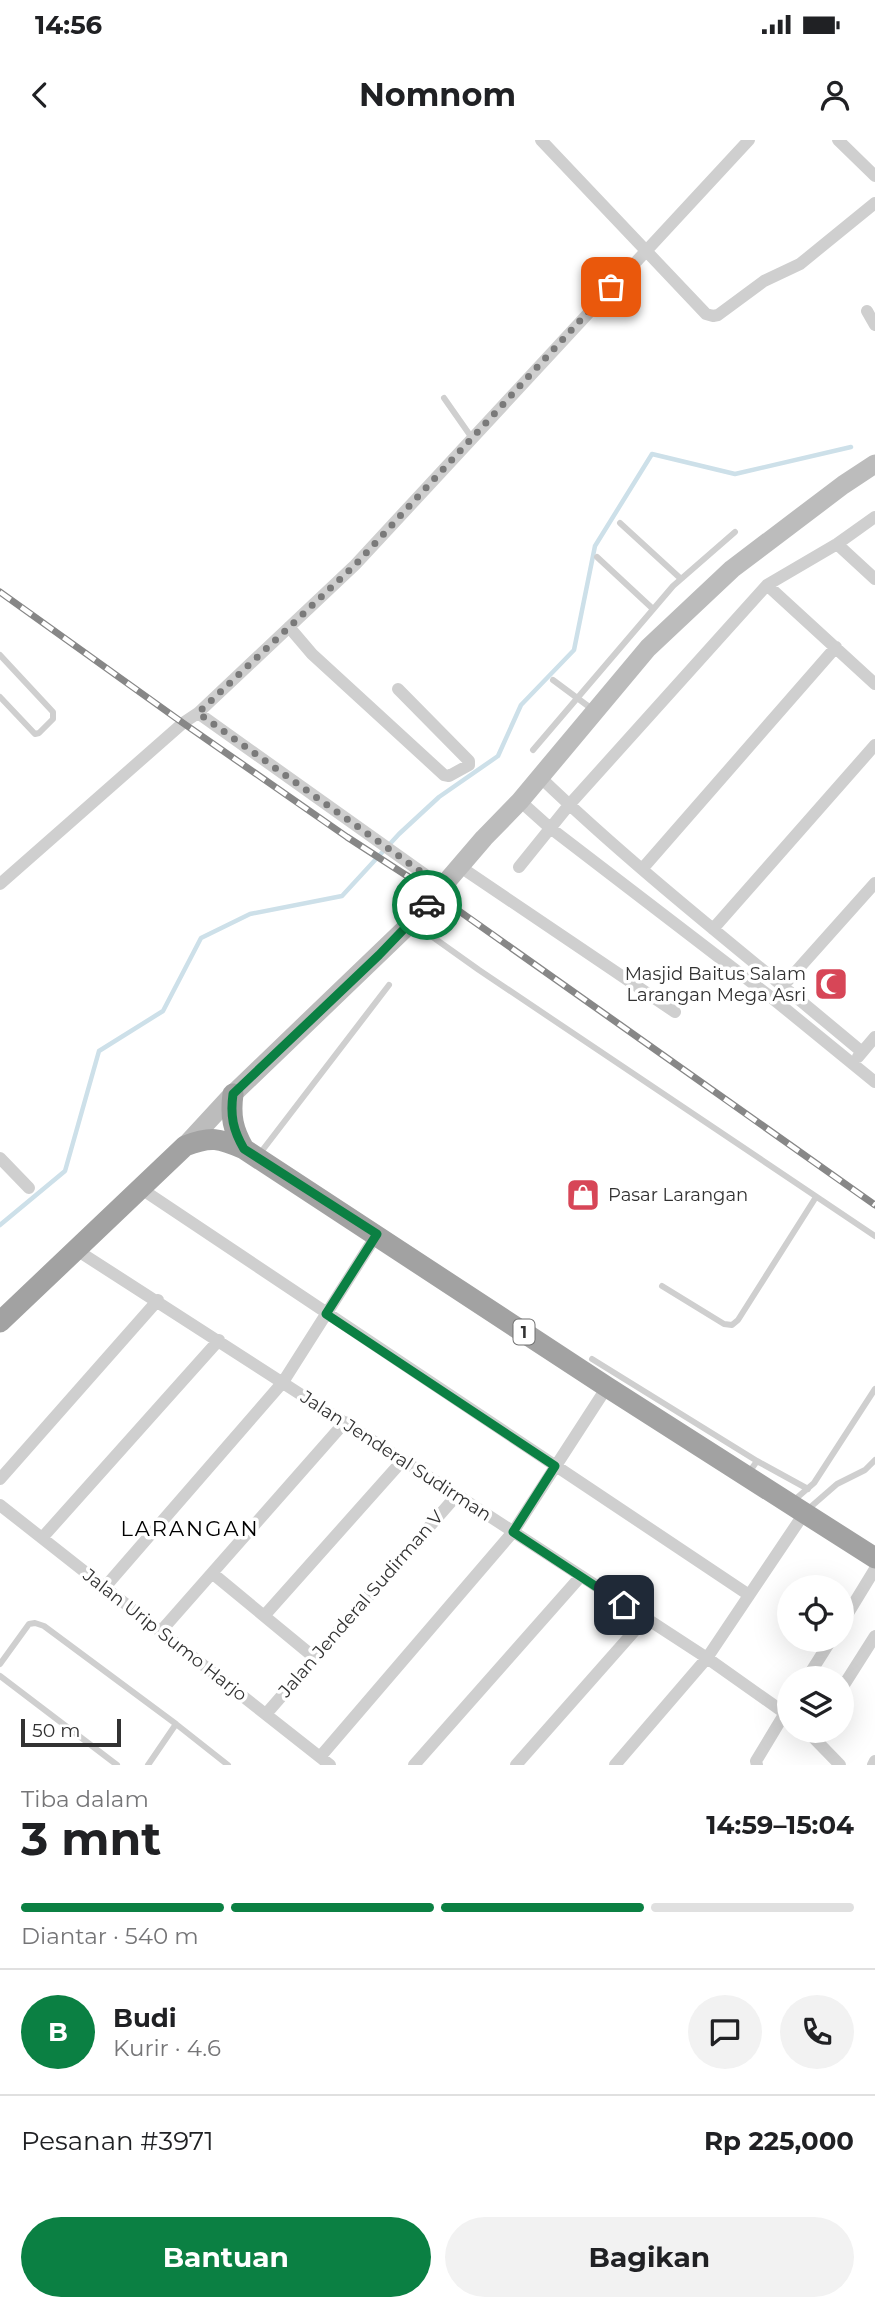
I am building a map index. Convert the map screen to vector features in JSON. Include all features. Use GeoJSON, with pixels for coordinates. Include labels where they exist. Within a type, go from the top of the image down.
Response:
{"type":"FeatureCollection","features":[{"type":"Feature","properties":{"kind":"highway"},"geometry":{"type":"LineString","coordinates":[[233,1094],[233,1131],[251,1153]]}},
{"type":"Feature","properties":{"kind":"highway","name":"1"},"geometry":{"type":"LineString","coordinates":[[185,1146],[217,1138],[251,1153],[607,1387],[752,1468],[797,1508],[871,1556]]}},
{"type":"Feature","properties":{"kind":"highway"},"geometry":{"type":"LineString","coordinates":[[0,1322],[185,1146]]}},
{"type":"Feature","properties":{"kind":"main road"},"geometry":{"type":"LineString","coordinates":[[185,1146],[233,1094],[412,922],[540,777],[648,648],[732,569],[875,464]]}},
{"type":"Feature","properties":{"kind":"street"},"geometry":{"type":"LineString","coordinates":[[541,140],[706,314],[716,316],[764,281],[800,264],[875,203]]}},
{"type":"Feature","properties":{"kind":"street"},"geometry":{"type":"LineString","coordinates":[[0,884],[183,723],[198,713],[355,565],[749,140]]}},
{"type":"Feature","properties":{"kind":"street"},"geometry":{"type":"LineString","coordinates":[[838,140],[873,169]]}},
{"type":"Feature","properties":{"kind":"street"},"geometry":{"type":"LineString","coordinates":[[867,311],[875,325]]}},
{"type":"Feature","properties":{"kind":"street"},"geometry":{"type":"LineString","coordinates":[[519,867],[549,827],[767,585],[837,544],[875,517]]}},
{"type":"Feature","properties":{"kind":"street"},"geometry":{"type":"LineString","coordinates":[[837,544],[875,579]]}},
{"type":"Feature","properties":{"kind":"street"},"geometry":{"type":"LineString","coordinates":[[767,585],[875,684]]}},
{"type":"Feature","properties":{"kind":"street"},"geometry":{"type":"LineString","coordinates":[[289,627],[312,654],[444,775],[449,776],[469,765],[469,761],[398,689]]}},
{"type":"Feature","properties":{"kind":"street"},"geometry":{"type":"LineString","coordinates":[[643,868],[836,647]]}},
{"type":"Feature","properties":{"kind":"street"},"geometry":{"type":"LineString","coordinates":[[198,713],[441,886]]}},
{"type":"Feature","properties":{"kind":"street"},"geometry":{"type":"LineString","coordinates":[[713,929],[875,745]]}},
{"type":"Feature","properties":{"kind":"street"},"geometry":{"type":"LineString","coordinates":[[540,777],[713,929],[862,1052]]}},
{"type":"Feature","properties":{"kind":"street"},"geometry":{"type":"LineString","coordinates":[[520,800],[549,827],[772,998],[875,1082]]}},
{"type":"Feature","properties":{"kind":"street"},"geometry":{"type":"LineString","coordinates":[[459,866],[675,1012]]}},
{"type":"Feature","properties":{"kind":"street"},"geometry":{"type":"LineString","coordinates":[[783,986],[875,883]]}},
{"type":"Feature","properties":{"kind":"street"},"geometry":{"type":"LineString","coordinates":[[654,908],[669,891]]}},
{"type":"Feature","properties":{"kind":"street"},"geometry":{"type":"LineString","coordinates":[[852,1065],[875,1038]]}},
{"type":"Feature","properties":{"kind":"street"},"geometry":{"type":"LineString","coordinates":[[0,1158],[29,1188]]}},
{"type":"Feature","properties":{"kind":"street"},"geometry":{"type":"LineString","coordinates":[[139,1188],[749,1595]]}},
{"type":"Feature","properties":{"kind":"street"},"geometry":{"type":"LineString","coordinates":[[105,1587],[283,1382],[377,1234]]}},
{"type":"Feature","properties":{"kind":"street","name":"Jalan Jenderal Sudirman"},"geometry":{"type":"LineString","coordinates":[[75,1249],[457,1494],[777,1706]]}},
{"type":"Feature","properties":{"kind":"street"},"geometry":{"type":"LineString","coordinates":[[0,1479],[158,1300]]}},
{"type":"Feature","properties":{"kind":"street"},"geometry":{"type":"LineString","coordinates":[[42,1538],[219,1340]]}},
{"type":"Feature","properties":{"kind":"street"},"geometry":{"type":"LineString","coordinates":[[325,1761],[513,1532],[607,1387]]}},
{"type":"Feature","properties":{"kind":"street"},"geometry":{"type":"LineString","coordinates":[[161,1631],[345,1422]]}},
{"type":"Feature","properties":{"kind":"street"},"geometry":{"type":"LineString","coordinates":[[264,1616],[403,1460]]}},
{"type":"Feature","properties":{"kind":"street","name":"Jalan Jenderal Sudirman V"},"geometry":{"type":"LineString","coordinates":[[266,1714],[457,1494]]}},
{"type":"Feature","properties":{"kind":"street","name":"Jalan Urip Sumo Harjo"},"geometry":{"type":"LineString","coordinates":[[0,1505],[325,1761]]}},
{"type":"Feature","properties":{"kind":"street"},"geometry":{"type":"LineString","coordinates":[[615,1765],[707,1658],[749,1595],[797,1508]]}},
{"type":"Feature","properties":{"kind":"street"},"geometry":{"type":"LineString","coordinates":[[854,1595],[871,1556]]}},
{"type":"Feature","properties":{"kind":"street"},"geometry":{"type":"LineString","coordinates":[[212,1573],[315,1658]]}},
{"type":"Feature","properties":{"kind":"street"},"geometry":{"type":"LineString","coordinates":[[414,1765],[581,1576]]}},
{"type":"Feature","properties":{"kind":"street"},"geometry":{"type":"LineString","coordinates":[[516,1765],[645,1619]]}},
{"type":"Feature","properties":{"kind":"street"},"geometry":{"type":"LineString","coordinates":[[854,1669],[875,1636]]}},
{"type":"Feature","properties":{"kind":"street"},"geometry":{"type":"LineString","coordinates":[[757,1765],[756,1761],[777,1730]]}},
{"type":"Feature","properties":{"kind":"street"},"geometry":{"type":"LineString","coordinates":[[822,1743],[841,1765]]}},
{"type":"Feature","properties":{"kind":"lane"},"geometry":{"type":"LineString","coordinates":[[444,398],[472,438]]}},
{"type":"Feature","properties":{"kind":"lane"},"geometry":{"type":"LineString","coordinates":[[620,523],[680,578]]}},
{"type":"Feature","properties":{"kind":"lane"},"geometry":{"type":"LineString","coordinates":[[533,750],[680,578],[735,532]]}},
{"type":"Feature","properties":{"kind":"lane"},"geometry":{"type":"LineString","coordinates":[[597,558],[653,609]]}},
{"type":"Feature","properties":{"kind":"lane"},"geometry":{"type":"LineString","coordinates":[[0,655],[53,712],[53,719],[35,734],[0,698]]}},
{"type":"Feature","properties":{"kind":"lane"},"geometry":{"type":"LineString","coordinates":[[553,680],[594,710]]}},
{"type":"Feature","properties":{"kind":"lane"},"geometry":{"type":"LineString","coordinates":[[412,922],[479,970],[875,1236]]}},
{"type":"Feature","properties":{"kind":"lane"},"geometry":{"type":"LineString","coordinates":[[251,1153],[389,985]]}},
{"type":"Feature","properties":{"kind":"lane"},"geometry":{"type":"LineString","coordinates":[[662,1286],[724,1324],[732,1325],[738,1320],[816,1197]]}},
{"type":"Feature","properties":{"kind":"lane"},"geometry":{"type":"LineString","coordinates":[[592,1359],[752,1468],[808,1489]]}},
{"type":"Feature","properties":{"kind":"lane"},"geometry":{"type":"LineString","coordinates":[[797,1508],[875,1389]]}},
{"type":"Feature","properties":{"kind":"lane"},"geometry":{"type":"LineString","coordinates":[[797,1508],[865,1470],[875,1460]]}},
{"type":"Feature","properties":{"kind":"lane"},"geometry":{"type":"LineString","coordinates":[[0,1664],[29,1624],[44,1626],[228,1765]]}},
{"type":"Feature","properties":{"kind":"lane"},"geometry":{"type":"LineString","coordinates":[[0,1676],[117,1765]]}},
{"type":"Feature","properties":{"kind":"lane"},"geometry":{"type":"LineString","coordinates":[[148,1765],[176,1724]]}},
{"type":"Feature","properties":{"kind":"waterway"},"geometry":{"type":"LineString","coordinates":[[0,1225],[65,1171],[99,1051],[163,1011],[201,938],[250,914],[342,896],[399,834],[439,797],[498,756],[521,705],[574,650],[595,546],[652,454],[735,474],[851,447]]}},
{"type":"Feature","properties":{"kind":"railway"},"geometry":{"type":"LineString","coordinates":[[0,592],[183,723],[347,837],[435,894],[875,1205]]}},
{"type":"Feature","properties":{"kind":"way so far"},"geometry":{"type":"LineString","coordinates":[[427,905],[441,886],[198,713],[355,565],[611,287]]}},
{"type":"Feature","properties":{"kind":"place","name":"Masjid Baitus Salam Larangan Mega Asri"},"geometry":{"type":"Point","coordinates":[831,984]}},
{"type":"Feature","properties":{"kind":"place","name":"Pasar Larangan"},"geometry":{"type":"Point","coordinates":[583,1195]}},
{"type":"Feature","properties":{"kind":"district","name":"LARANGAN"},"geometry":{"type":"Point","coordinates":[190,1528]}},
{"type":"Feature","properties":{"kind":"route"},"geometry":{"type":"LineString","coordinates":[[427,905],[379,955],[233,1094],[233,1131],[244,1149],[377,1234],[326,1314],[555,1466],[513,1532],[624,1605]]}}]}
